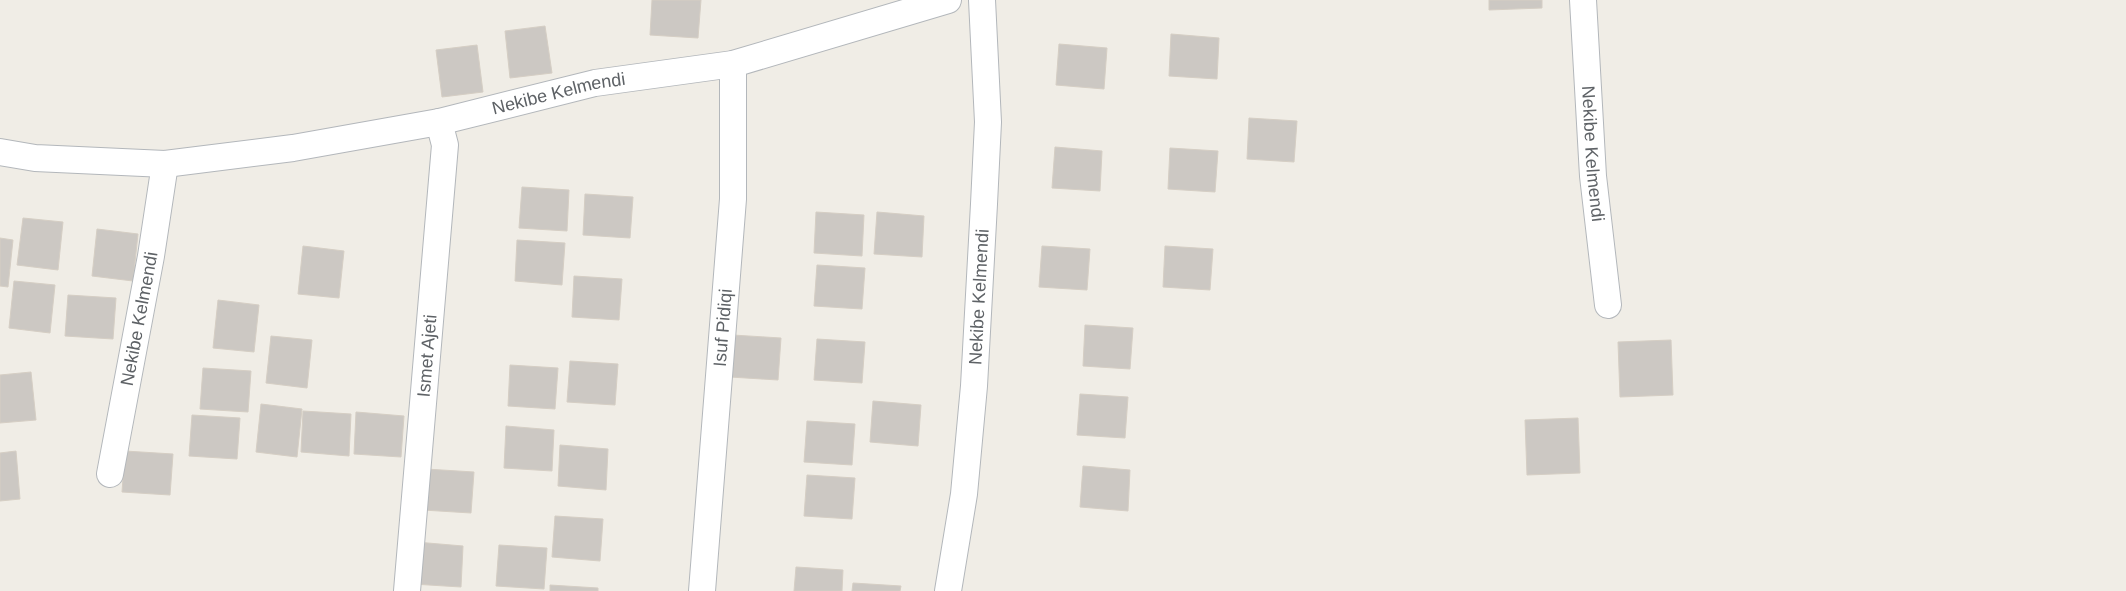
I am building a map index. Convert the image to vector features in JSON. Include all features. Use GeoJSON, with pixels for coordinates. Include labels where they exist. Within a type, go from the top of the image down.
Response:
{"type":"FeatureCollection","features":[{"type":"Feature","properties":{"kind":"street","name":"Nekibe Kelmendi"},"geometry":{"type":"LineString","coordinates":[[0,152],[35,158],[165,164],[293,148],[439,122],[595,83],[733,64],[948,0]]}},
{"type":"Feature","properties":{"kind":"street","name":"Nekibe Kelmendi"},"geometry":{"type":"LineString","coordinates":[[948,591],[964,494],[974,386],[988,122],[982,0]]}},
{"type":"Feature","properties":{"kind":"street","name":"Nekibe Kelmendi"},"geometry":{"type":"LineString","coordinates":[[1582,0],[1593,176],[1608,305]]}},
{"type":"Feature","properties":{"kind":"street","name":"Isuf Pidiqi"},"geometry":{"type":"LineString","coordinates":[[702,591],[733,199],[733,64]]}},
{"type":"Feature","properties":{"kind":"street","name":"Ismet Ajeti"},"geometry":{"type":"LineString","coordinates":[[407,591],[445,145],[439,122]]}},
{"type":"Feature","properties":{"kind":"street","name":"Nekibe Kelmendi"},"geometry":{"type":"LineString","coordinates":[[110,474],[151,256],[165,164]]}},
{"type":"Feature","properties":{"kind":"building"},"geometry":{"type":"Polygon","coordinates":[[[652,0],[701,0],[698,38],[650,35],[652,0]]]}},
{"type":"Feature","properties":{"kind":"building"},"geometry":{"type":"Polygon","coordinates":[[[1489,0],[1542,0],[1542,8],[1489,10],[1489,0]]]}},
{"type":"Feature","properties":{"kind":"building"},"geometry":{"type":"Polygon","coordinates":[[[545,26],[552,73],[510,78],[505,31],[545,26]]]}},
{"type":"Feature","properties":{"kind":"building"},"geometry":{"type":"Polygon","coordinates":[[[1171,34],[1219,38],[1217,79],[1169,76],[1171,34]]]}},
{"type":"Feature","properties":{"kind":"building"},"geometry":{"type":"Polygon","coordinates":[[[1059,44],[1107,48],[1104,89],[1056,85],[1059,44]]]}},
{"type":"Feature","properties":{"kind":"building"},"geometry":{"type":"Polygon","coordinates":[[[477,45],[483,92],[442,97],[436,50],[477,45]]]}},
{"type":"Feature","properties":{"kind":"building"},"geometry":{"type":"Polygon","coordinates":[[[1249,118],[1297,121],[1294,162],[1247,159],[1249,118]]]}},
{"type":"Feature","properties":{"kind":"building"},"geometry":{"type":"Polygon","coordinates":[[[1055,147],[1102,151],[1100,191],[1052,188],[1055,147]]]}},
{"type":"Feature","properties":{"kind":"building"},"geometry":{"type":"Polygon","coordinates":[[[1170,148],[1218,151],[1215,192],[1168,189],[1170,148]]]}},
{"type":"Feature","properties":{"kind":"building"},"geometry":{"type":"Polygon","coordinates":[[[522,187],[569,190],[567,231],[519,228],[522,187]]]}},
{"type":"Feature","properties":{"kind":"building"},"geometry":{"type":"Polygon","coordinates":[[[585,194],[633,197],[630,238],[583,235],[585,194]]]}},
{"type":"Feature","properties":{"kind":"building"},"geometry":{"type":"Polygon","coordinates":[[[816,212],[864,215],[862,256],[814,253],[816,212]]]}},
{"type":"Feature","properties":{"kind":"building"},"geometry":{"type":"Polygon","coordinates":[[[877,212],[924,216],[922,257],[874,254],[877,212]]]}},
{"type":"Feature","properties":{"kind":"building"},"geometry":{"type":"Polygon","coordinates":[[[23,218],[63,222],[58,270],[17,265],[23,218]]]}},
{"type":"Feature","properties":{"kind":"building"},"geometry":{"type":"Polygon","coordinates":[[[97,229],[138,234],[133,281],[92,276],[97,229]]]}},
{"type":"Feature","properties":{"kind":"building"},"geometry":{"type":"Polygon","coordinates":[[[0,238],[13,240],[8,287],[0,286],[0,238]]]}},
{"type":"Feature","properties":{"kind":"building"},"geometry":{"type":"Polygon","coordinates":[[[517,240],[565,243],[562,285],[515,281],[517,240]]]}},
{"type":"Feature","properties":{"kind":"building"},"geometry":{"type":"Polygon","coordinates":[[[303,246],[344,251],[339,298],[298,294],[303,246]]]}},
{"type":"Feature","properties":{"kind":"building"},"geometry":{"type":"Polygon","coordinates":[[[1042,246],[1090,249],[1087,290],[1039,287],[1042,246]]]}},
{"type":"Feature","properties":{"kind":"building"},"geometry":{"type":"Polygon","coordinates":[[[1165,246],[1213,249],[1210,290],[1163,287],[1165,246]]]}},
{"type":"Feature","properties":{"kind":"building"},"geometry":{"type":"Polygon","coordinates":[[[817,265],[865,268],[862,309],[814,306],[817,265]]]}},
{"type":"Feature","properties":{"kind":"building"},"geometry":{"type":"Polygon","coordinates":[[[574,276],[622,279],[619,320],[572,317],[574,276]]]}},
{"type":"Feature","properties":{"kind":"building"},"geometry":{"type":"Polygon","coordinates":[[[14,281],[55,285],[50,333],[9,328],[14,281]]]}},
{"type":"Feature","properties":{"kind":"building"},"geometry":{"type":"Polygon","coordinates":[[[68,295],[116,298],[113,339],[65,336],[68,295]]]}},
{"type":"Feature","properties":{"kind":"building"},"geometry":{"type":"Polygon","coordinates":[[[218,300],[259,305],[254,352],[213,348],[218,300]]]}},
{"type":"Feature","properties":{"kind":"building"},"geometry":{"type":"Polygon","coordinates":[[[1085,325],[1133,328],[1130,369],[1083,366],[1085,325]]]}},
{"type":"Feature","properties":{"kind":"building"},"geometry":{"type":"Polygon","coordinates":[[[733,335],[781,338],[778,380],[730,377],[733,335]]]}},
{"type":"Feature","properties":{"kind":"building"},"geometry":{"type":"Polygon","coordinates":[[[271,336],[312,340],[307,388],[266,383],[271,336]]]}},
{"type":"Feature","properties":{"kind":"building"},"geometry":{"type":"Polygon","coordinates":[[[817,339],[865,342],[862,383],[814,380],[817,339]]]}},
{"type":"Feature","properties":{"kind":"building"},"geometry":{"type":"Polygon","coordinates":[[[1671,340],[1673,395],[1620,397],[1618,342],[1671,340]]]}},
{"type":"Feature","properties":{"kind":"building"},"geometry":{"type":"Polygon","coordinates":[[[570,361],[618,364],[615,405],[567,402],[570,361]]]}},
{"type":"Feature","properties":{"kind":"building"},"geometry":{"type":"Polygon","coordinates":[[[510,365],[558,368],[555,409],[508,406],[510,365]]]}},
{"type":"Feature","properties":{"kind":"building"},"geometry":{"type":"Polygon","coordinates":[[[203,368],[251,371],[248,412],[200,409],[203,368]]]}},
{"type":"Feature","properties":{"kind":"building"},"geometry":{"type":"Polygon","coordinates":[[[31,372],[36,420],[0,423],[0,375],[31,372]]]}},
{"type":"Feature","properties":{"kind":"building"},"geometry":{"type":"Polygon","coordinates":[[[1080,394],[1128,397],[1125,438],[1077,435],[1080,394]]]}},
{"type":"Feature","properties":{"kind":"building"},"geometry":{"type":"Polygon","coordinates":[[[873,401],[921,405],[918,446],[870,442],[873,401]]]}},
{"type":"Feature","properties":{"kind":"building"},"geometry":{"type":"Polygon","coordinates":[[[261,404],[302,409],[297,457],[256,452],[261,404]]]}},
{"type":"Feature","properties":{"kind":"building"},"geometry":{"type":"Polygon","coordinates":[[[303,411],[351,414],[349,456],[301,452],[303,411]]]}},
{"type":"Feature","properties":{"kind":"building"},"geometry":{"type":"Polygon","coordinates":[[[356,412],[404,416],[401,457],[354,454],[356,412]]]}},
{"type":"Feature","properties":{"kind":"building"},"geometry":{"type":"Polygon","coordinates":[[[192,415],[240,418],[237,459],[189,456],[192,415]]]}},
{"type":"Feature","properties":{"kind":"building"},"geometry":{"type":"Polygon","coordinates":[[[1578,418],[1580,473],[1527,475],[1525,420],[1578,418]]]}},
{"type":"Feature","properties":{"kind":"building"},"geometry":{"type":"Polygon","coordinates":[[[807,421],[855,424],[852,465],[804,462],[807,421]]]}},
{"type":"Feature","properties":{"kind":"building"},"geometry":{"type":"Polygon","coordinates":[[[506,426],[554,430],[552,471],[504,468],[506,426]]]}},
{"type":"Feature","properties":{"kind":"building"},"geometry":{"type":"Polygon","coordinates":[[[560,445],[608,449],[606,490],[558,486],[560,445]]]}},
{"type":"Feature","properties":{"kind":"building"},"geometry":{"type":"Polygon","coordinates":[[[16,451],[20,499],[0,501],[0,453],[16,451]]]}},
{"type":"Feature","properties":{"kind":"building"},"geometry":{"type":"Polygon","coordinates":[[[125,451],[173,454],[170,495],[122,492],[125,451]]]}},
{"type":"Feature","properties":{"kind":"building"},"geometry":{"type":"Polygon","coordinates":[[[1083,466],[1130,470],[1128,511],[1080,507],[1083,466]]]}},
{"type":"Feature","properties":{"kind":"building"},"geometry":{"type":"Polygon","coordinates":[[[426,469],[474,472],[471,513],[423,510],[426,469]]]}},
{"type":"Feature","properties":{"kind":"building"},"geometry":{"type":"Polygon","coordinates":[[[807,475],[855,478],[852,519],[804,516],[807,475]]]}},
{"type":"Feature","properties":{"kind":"building"},"geometry":{"type":"Polygon","coordinates":[[[555,516],[603,519],[600,561],[552,557],[555,516]]]}},
{"type":"Feature","properties":{"kind":"building"},"geometry":{"type":"Polygon","coordinates":[[[416,542],[463,546],[461,587],[413,584],[416,542]]]}},
{"type":"Feature","properties":{"kind":"building"},"geometry":{"type":"Polygon","coordinates":[[[499,545],[547,548],[544,589],[496,586],[499,545]]]}},
{"type":"Feature","properties":{"kind":"building"},"geometry":{"type":"Polygon","coordinates":[[[796,567],[843,570],[842,591],[794,591],[796,567]]]}},
{"type":"Feature","properties":{"kind":"building"},"geometry":{"type":"Polygon","coordinates":[[[853,583],[901,586],[900,591],[852,591],[853,583]]]}},
{"type":"Feature","properties":{"kind":"building"},"geometry":{"type":"Polygon","coordinates":[[[550,585],[598,588],[598,591],[550,591],[550,585]]]}}]}
